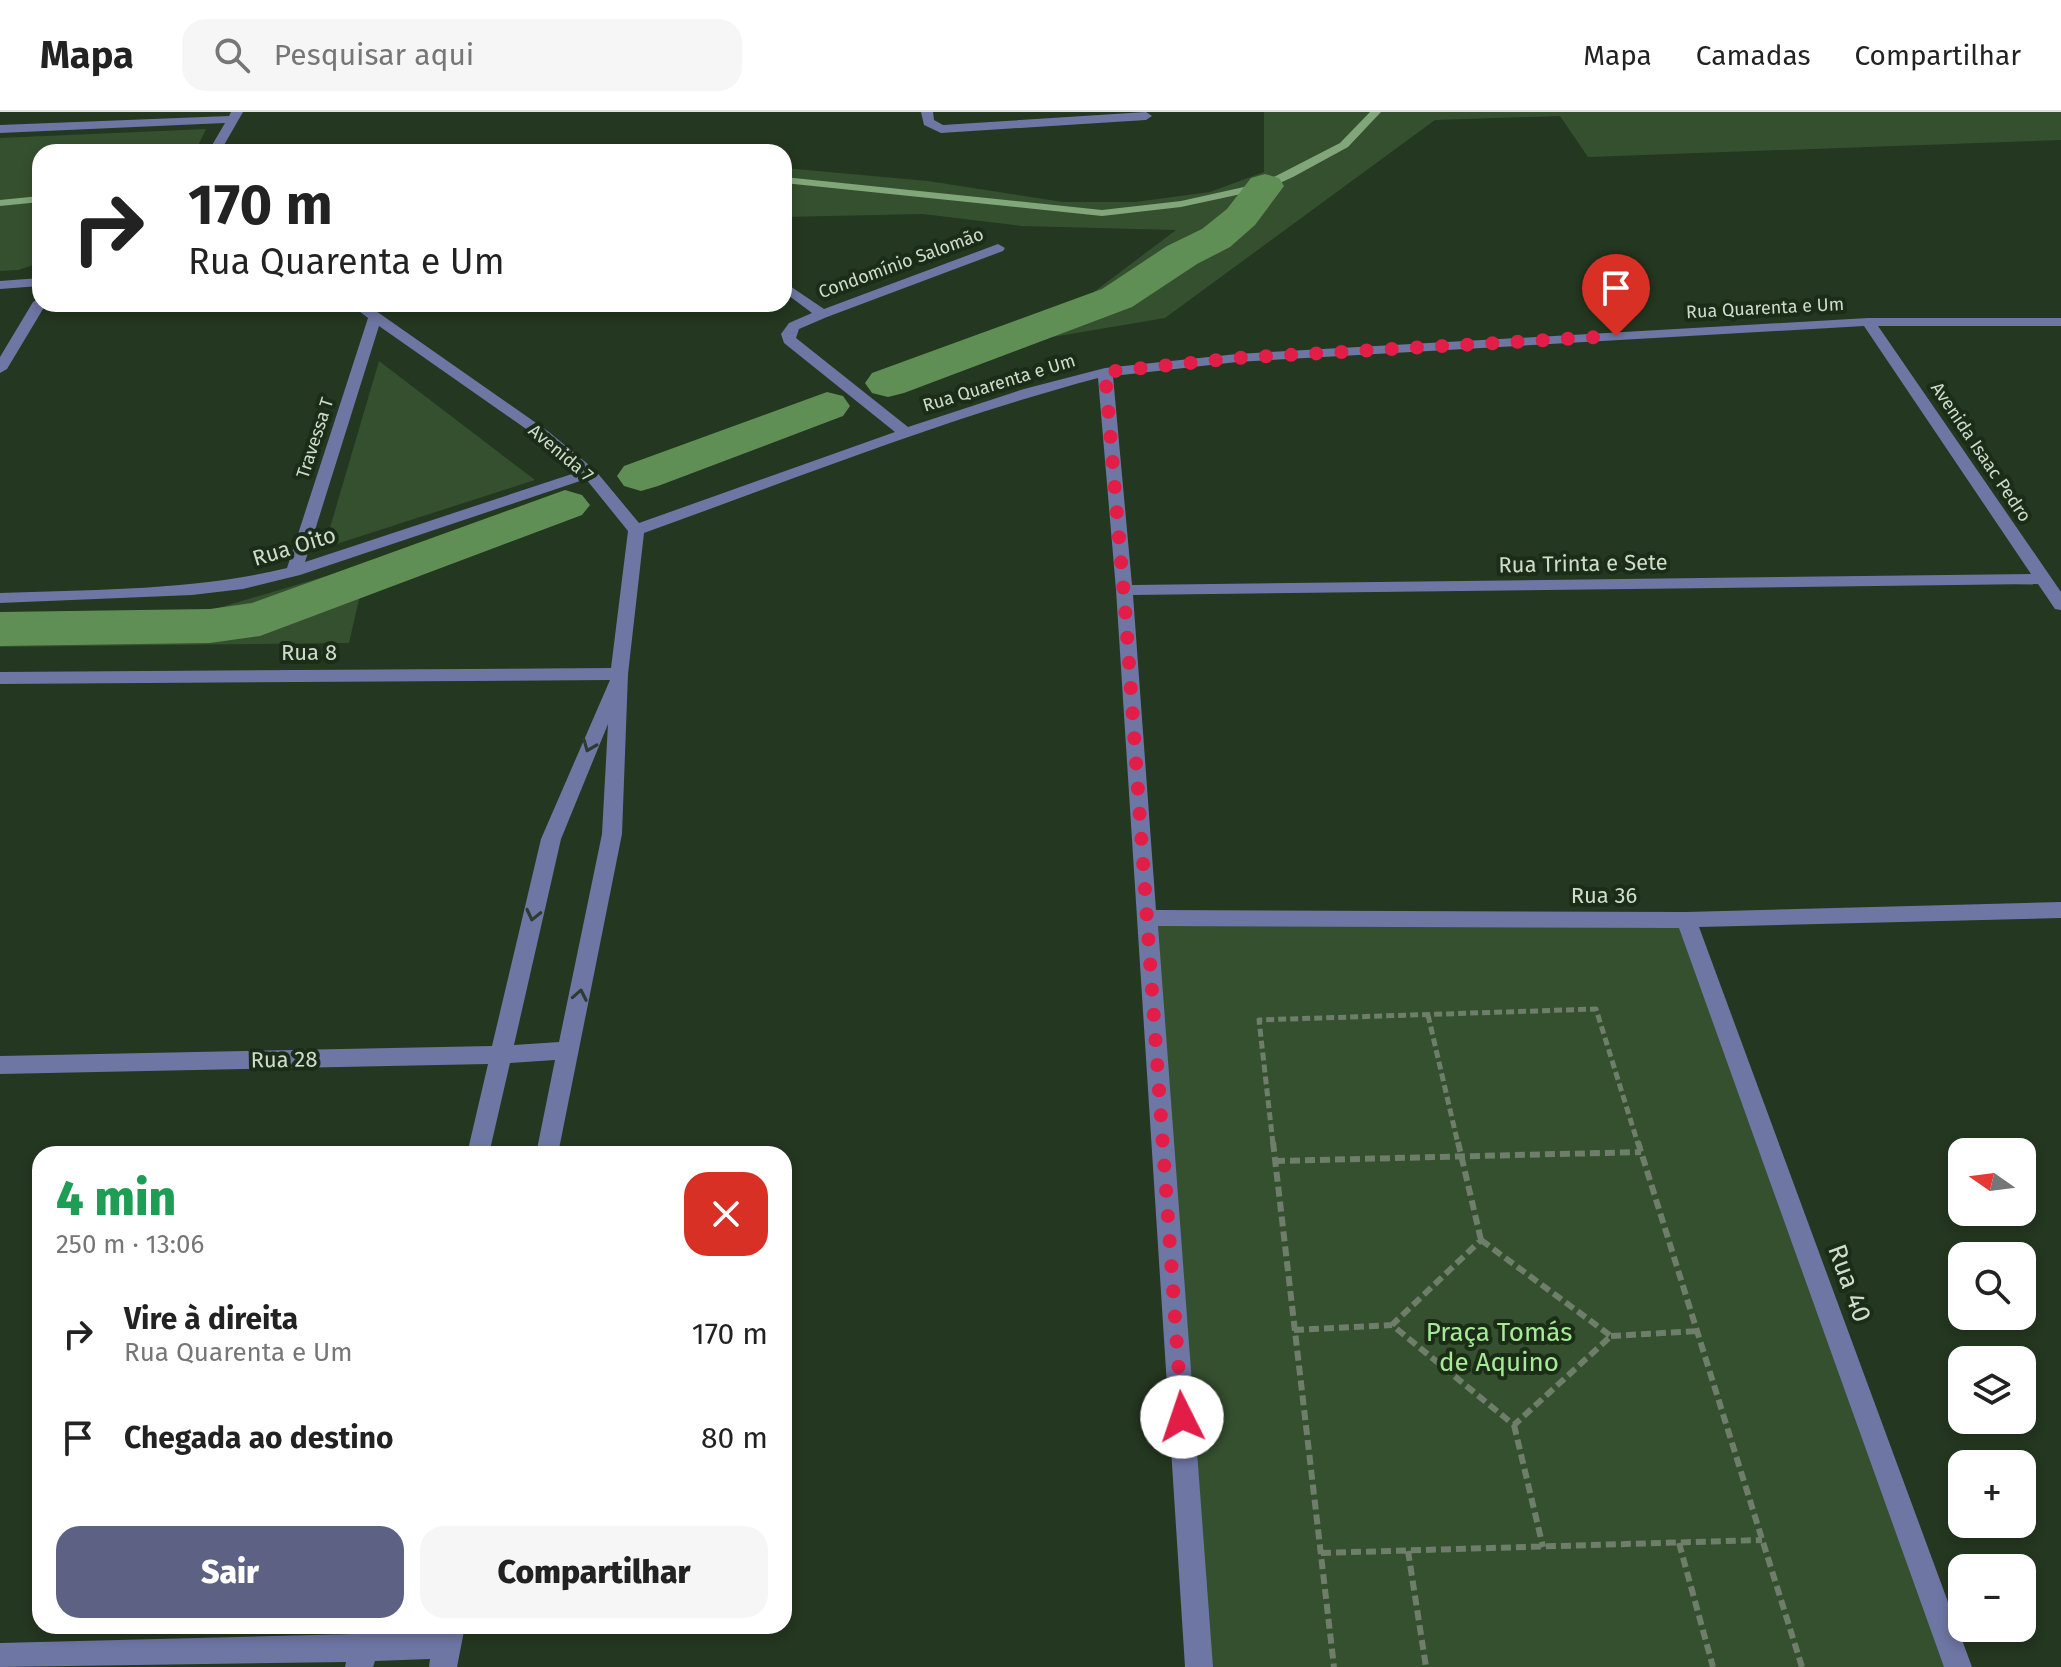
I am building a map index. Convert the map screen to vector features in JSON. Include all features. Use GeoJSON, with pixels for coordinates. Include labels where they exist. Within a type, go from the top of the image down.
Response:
{"type":"FeatureCollection","features":[{"type":"Feature","properties":{"kind":"street"},"geometry":{"type":"LineString","coordinates":[[0,129],[235,115]]}},
{"type":"Feature","properties":{"kind":"street"},"geometry":{"type":"LineString","coordinates":[[219,144],[235,115]]}},
{"type":"Feature","properties":{"kind":"street"},"geometry":{"type":"LineString","coordinates":[[927,117],[941,129],[952,129],[1146,116]]}},
{"type":"Feature","properties":{"kind":"street","name":"Condomínio Salomão"},"geometry":{"type":"LineString","coordinates":[[906,433],[789,340],[788,334],[794,326],[822,314],[998,248]]}},
{"type":"Feature","properties":{"kind":"street"},"geometry":{"type":"LineString","coordinates":[[0,285],[32,283]]}},
{"type":"Feature","properties":{"kind":"street"},"geometry":{"type":"LineString","coordinates":[[792,292],[822,314]]}},
{"type":"Feature","properties":{"kind":"street"},"geometry":{"type":"LineString","coordinates":[[0,369],[34,312]]}},
{"type":"Feature","properties":{"kind":"street","name":"Avenida 7"},"geometry":{"type":"LineString","coordinates":[[367,312],[544,435],[589,473],[636,530]]}},
{"type":"Feature","properties":{"kind":"street","name":"Travessa T"},"geometry":{"type":"LineString","coordinates":[[294,571],[375,318]]}},
{"type":"Feature","properties":{"kind":"street","name":"Rua Quarenta e Um"},"geometry":{"type":"LineString","coordinates":[[636,530],[906,433],[1029,392],[1105,372],[1237,358],[1868,322],[2061,322]]}},
{"type":"Feature","properties":{"kind":"street","name":"Avenida Isaac Pedro"},"geometry":{"type":"LineString","coordinates":[[1868,322],[2061,605]]}},
{"type":"Feature","properties":{"kind":"street"},"geometry":{"type":"LineString","coordinates":[[1105,372],[1124,590],[1199,1667]]}},
{"type":"Feature","properties":{"kind":"street","name":"Rua Oito"},"geometry":{"type":"LineString","coordinates":[[0,598],[192,590],[243,584],[294,571],[589,473]]}},
{"type":"Feature","properties":{"kind":"street"},"geometry":{"type":"LineString","coordinates":[[549,1146],[612,834],[619,674],[636,530]]}},
{"type":"Feature","properties":{"kind":"street","name":"Rua Trinta e Sete"},"geometry":{"type":"LineString","coordinates":[[1124,590],[2043,579]]}},
{"type":"Feature","properties":{"kind":"street"},"geometry":{"type":"LineString","coordinates":[[480,1146],[551,839],[619,674]]}},
{"type":"Feature","properties":{"kind":"street","name":"Rua 8"},"geometry":{"type":"LineString","coordinates":[[0,678],[619,674]]}},
{"type":"Feature","properties":{"kind":"street","name":"Rua 36"},"geometry":{"type":"LineString","coordinates":[[1147,918],[1686,920],[2061,910]]}},
{"type":"Feature","properties":{"kind":"street","name":"Rua 40"},"geometry":{"type":"LineString","coordinates":[[1686,920],[1958,1667]]}},
{"type":"Feature","properties":{"kind":"street","name":"Rua 28"},"geometry":{"type":"LineString","coordinates":[[0,1065],[501,1055],[568,1050]]}},
{"type":"Feature","properties":{"kind":"street"},"geometry":{"type":"LineString","coordinates":[[0,1657],[447,1646]]}},
{"type":"Feature","properties":{"kind":"path"},"geometry":{"type":"LineString","coordinates":[[1334,1667],[1259,1020],[1596,1009],[1802,1667]]}},
{"type":"Feature","properties":{"kind":"path"},"geometry":{"type":"LineString","coordinates":[[1428,1014],[1481,1240],[1611,1336]]}},
{"type":"Feature","properties":{"kind":"path"},"geometry":{"type":"LineString","coordinates":[[1275,1161],[1641,1152]]}},
{"type":"Feature","properties":{"kind":"path"},"geometry":{"type":"LineString","coordinates":[[1294,1330],[1392,1325],[1481,1240]]}},
{"type":"Feature","properties":{"kind":"path"},"geometry":{"type":"LineString","coordinates":[[1392,1325],[1514,1425],[1543,1547]]}},
{"type":"Feature","properties":{"kind":"path"},"geometry":{"type":"LineString","coordinates":[[1514,1425],[1611,1336],[1698,1331]]}},
{"type":"Feature","properties":{"kind":"path"},"geometry":{"type":"LineString","coordinates":[[1321,1553],[1762,1540]]}},
{"type":"Feature","properties":{"kind":"path"},"geometry":{"type":"LineString","coordinates":[[1679,1543],[1713,1667]]}},
{"type":"Feature","properties":{"kind":"path"},"geometry":{"type":"LineString","coordinates":[[1408,1551],[1426,1667]]}},
{"type":"Feature","properties":{"kind":"green space"},"geometry":{"type":"Polygon","coordinates":[[[1264,112],[2061,112],[2061,140],[1588,157],[1560,116],[1435,120],[1165,318],[1029,341],[1176,230],[1022,226],[923,214],[792,217],[792,169],[928,181],[1063,202],[1135,202],[1210,192],[1264,172],[1264,112]]]}},
{"type":"Feature","properties":{"kind":"green space"},"geometry":{"type":"Polygon","coordinates":[[[206,129],[199,144],[32,144],[32,266],[0,271],[0,138],[206,129]]]}},
{"type":"Feature","properties":{"kind":"green space"},"geometry":{"type":"Polygon","coordinates":[[[379,361],[535,480],[324,548],[379,361]]]}},
{"type":"Feature","properties":{"kind":"green space"},"geometry":{"type":"Polygon","coordinates":[[[367,564],[349,643],[0,647],[0,616],[208,611],[367,564]]]}},
{"type":"Feature","properties":{"kind":"green space","name":"Praça Tomás de Aquino"},"geometry":{"type":"Polygon","coordinates":[[[1147,918],[1686,920],[1958,1667],[1199,1667],[1147,918]]]}},
{"type":"Feature","properties":{"kind":"waterway"},"geometry":{"type":"LineString","coordinates":[[792,181],[1102,213],[1181,204],[1265,186],[1289,175],[1344,145],[1376,112]]}},
{"type":"Feature","properties":{"kind":"waterway"},"geometry":{"type":"LineString","coordinates":[[888,383],[1117,298],[1182,255],[1216,238],[1241,217],[1265,186]]}},
{"type":"Feature","properties":{"kind":"waterway"},"geometry":{"type":"LineString","coordinates":[[0,203],[32,200]]}},
{"type":"Feature","properties":{"kind":"waterway"},"geometry":{"type":"LineString","coordinates":[[641,476],[827,406]]}},
{"type":"Feature","properties":{"kind":"waterway"},"geometry":{"type":"LineString","coordinates":[[0,629],[210,626],[260,619],[565,505]]}},
{"type":"Feature","properties":{"kind":"route"},"geometry":{"type":"LineString","coordinates":[[1182,1417],[1126,620],[1105,372],[1237,358],[1616,336]]}}]}
